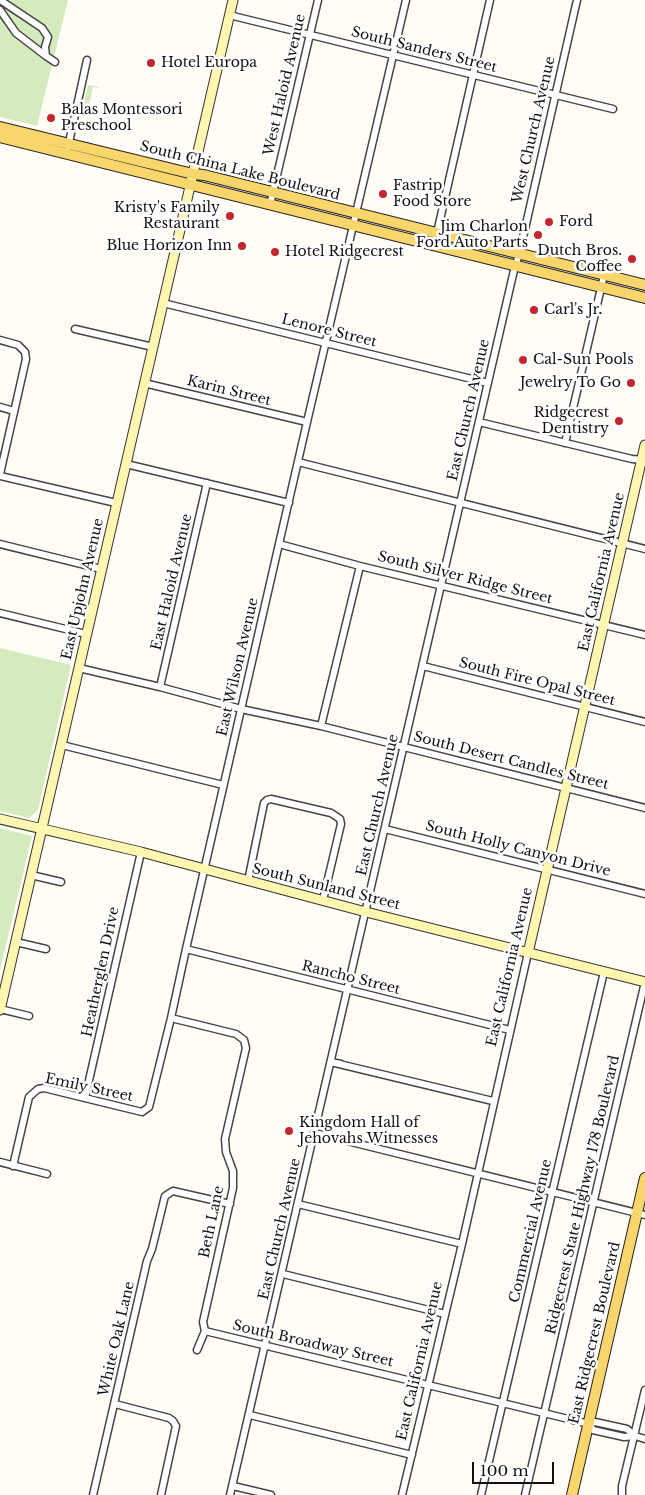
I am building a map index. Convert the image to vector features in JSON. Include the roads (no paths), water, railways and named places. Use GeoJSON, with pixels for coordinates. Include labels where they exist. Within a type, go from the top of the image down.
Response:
{"type":"FeatureCollection","features":[{"type":"Feature","properties":{"kind":"main road","name":"South China Lake Boulevard"},"geometry":{"type":"LineString","coordinates":[[0,127],[190,185],[645,298]]}},
{"type":"Feature","properties":{"kind":"main road","name":"South China Lake Boulevard"},"geometry":{"type":"LineString","coordinates":[[0,137],[68,148],[204,175],[645,285]]}},
{"type":"Feature","properties":{"kind":"main road","name":"East Ridgecrest Boulevard"},"geometry":{"type":"LineString","coordinates":[[572,1495],[641,1214],[645,1178]]}},
{"type":"Feature","properties":{"kind":"street"},"geometry":{"type":"LineString","coordinates":[[0,0],[42,28],[48,37],[45,47],[46,56]]}},
{"type":"Feature","properties":{"kind":"street","name":"East Upjohn Avenue"},"geometry":{"type":"LineString","coordinates":[[0,1009],[233,0]]}},
{"type":"Feature","properties":{"kind":"street","name":"West Haloid Avenue"},"geometry":{"type":"LineString","coordinates":[[270,205],[318,0]]}},
{"type":"Feature","properties":{"kind":"street"},"geometry":{"type":"LineString","coordinates":[[356,213],[406,0]]}},
{"type":"Feature","properties":{"kind":"street"},"geometry":{"type":"LineString","coordinates":[[434,246],[490,0]]}},
{"type":"Feature","properties":{"kind":"street","name":"West Church Avenue"},"geometry":{"type":"LineString","coordinates":[[515,266],[577,0]]}},
{"type":"Feature","properties":{"kind":"street"},"geometry":{"type":"LineString","coordinates":[[0,10],[16,33]]}},
{"type":"Feature","properties":{"kind":"street","name":"South Sanders Street"},"geometry":{"type":"LineString","coordinates":[[229,15],[613,110]]}},
{"type":"Feature","properties":{"kind":"street"},"geometry":{"type":"LineString","coordinates":[[0,20],[55,62]]}},
{"type":"Feature","properties":{"kind":"street"},"geometry":{"type":"LineString","coordinates":[[68,148],[87,60]]}},
{"type":"Feature","properties":{"kind":"street","name":"South China Lake Boulevard"},"geometry":{"type":"LineString","coordinates":[[353,226],[356,213]]}},
{"type":"Feature","properties":{"kind":"street","name":"East Wilson Avenue"},"geometry":{"type":"LineString","coordinates":[[144,1112],[149,1107],[175,1019],[186,949],[353,226]]}},
{"type":"Feature","properties":{"kind":"street","name":"East Church Avenue"},"geometry":{"type":"LineString","coordinates":[[230,1495],[283,1274],[515,266]]}},
{"type":"Feature","properties":{"kind":"street"},"geometry":{"type":"LineString","coordinates":[[565,443],[604,275]]}},
{"type":"Feature","properties":{"kind":"street","name":"Lenore Street"},"geometry":{"type":"LineString","coordinates":[[163,303],[488,383]]}},
{"type":"Feature","properties":{"kind":"street"},"geometry":{"type":"LineString","coordinates":[[75,329],[153,347]]}},
{"type":"Feature","properties":{"kind":"street"},"geometry":{"type":"LineString","coordinates":[[0,340],[18,345],[25,352],[26,360],[0,475],[116,503]]}},
{"type":"Feature","properties":{"kind":"street","name":"Karin Street"},"geometry":{"type":"LineString","coordinates":[[144,383],[307,422]]}},
{"type":"Feature","properties":{"kind":"street"},"geometry":{"type":"LineString","coordinates":[[0,407],[14,411]]}},
{"type":"Feature","properties":{"kind":"street"},"geometry":{"type":"LineString","coordinates":[[479,422],[632,459],[643,460]]}},
{"type":"Feature","properties":{"kind":"street","name":"East California Avenue"},"geometry":{"type":"LineString","coordinates":[[402,1495],[462,1244],[493,1101],[645,445]]}},
{"type":"Feature","properties":{"kind":"street"},"geometry":{"type":"LineString","coordinates":[[298,462],[645,549]]}},
{"type":"Feature","properties":{"kind":"street"},"geometry":{"type":"LineString","coordinates":[[126,464],[289,503]]}},
{"type":"Feature","properties":{"kind":"street","name":"East Haloid Avenue"},"geometry":{"type":"LineString","coordinates":[[160,687],[208,483]]}},
{"type":"Feature","properties":{"kind":"street"},"geometry":{"type":"LineString","coordinates":[[0,544],[101,569]]}},
{"type":"Feature","properties":{"kind":"street","name":"South Silver Ridge Street"},"geometry":{"type":"LineString","coordinates":[[279,544],[360,566],[645,635]]}},
{"type":"Feature","properties":{"kind":"street"},"geometry":{"type":"LineString","coordinates":[[321,726],[360,566]]}},
{"type":"Feature","properties":{"kind":"street"},"geometry":{"type":"LineString","coordinates":[[0,613],[86,634]]}},
{"type":"Feature","properties":{"kind":"street","name":"South Fire Opal Street"},"geometry":{"type":"LineString","coordinates":[[423,666],[645,722]]}},
{"type":"Feature","properties":{"kind":"street","name":"South Desert Candles Street"},"geometry":{"type":"LineString","coordinates":[[79,668],[241,709],[321,726],[645,808]]}},
{"type":"Feature","properties":{"kind":"street"},"geometry":{"type":"LineString","coordinates":[[62,745],[224,785]]}},
{"type":"Feature","properties":{"kind":"street"},"geometry":{"type":"LineString","coordinates":[[248,881],[264,803],[268,800],[331,813],[340,818],[341,824],[323,900]]}},
{"type":"Feature","properties":{"kind":"street","name":"South Sunland Street"},"geometry":{"type":"LineString","coordinates":[[0,819],[140,852],[366,912],[645,982]]}},
{"type":"Feature","properties":{"kind":"street","name":"South Holly Canyon Drive"},"geometry":{"type":"LineString","coordinates":[[385,829],[645,894]]}},
{"type":"Feature","properties":{"kind":"street","name":"Heatherglen Drive"},"geometry":{"type":"LineString","coordinates":[[85,1098],[140,852]]}},
{"type":"Feature","properties":{"kind":"street"},"geometry":{"type":"LineString","coordinates":[[31,875],[61,882]]}},
{"type":"Feature","properties":{"kind":"street"},"geometry":{"type":"LineString","coordinates":[[16,942],[46,948]]}},
{"type":"Feature","properties":{"kind":"street","name":"Rancho Street"},"geometry":{"type":"LineString","coordinates":[[186,949],[510,1030]]}},
{"type":"Feature","properties":{"kind":"street","name":"Commercial Avenue"},"geometry":{"type":"LineString","coordinates":[[481,1495],[604,972]]}},
{"type":"Feature","properties":{"kind":"street","name":"Ridgecrest State Highway 178 Boulevard"},"geometry":{"type":"LineString","coordinates":[[525,1495],[645,982]]}},
{"type":"Feature","properties":{"kind":"street"},"geometry":{"type":"LineString","coordinates":[[0,1009],[29,1016]]}},
{"type":"Feature","properties":{"kind":"street","name":"Beth Lane"},"geometry":{"type":"LineString","coordinates":[[175,1019],[236,1034],[244,1040],[246,1048],[225,1139],[226,1152],[234,1178],[230,1204],[203,1322],[206,1331],[197,1350]]}},
{"type":"Feature","properties":{"kind":"street"},"geometry":{"type":"LineString","coordinates":[[331,1062],[493,1101]]}},
{"type":"Feature","properties":{"kind":"street","name":"Emily Street"},"geometry":{"type":"LineString","coordinates":[[13,1166],[31,1095],[38,1089],[44,1088],[144,1112]]}},
{"type":"Feature","properties":{"kind":"street"},"geometry":{"type":"LineString","coordinates":[[315,1133],[641,1214]]}},
{"type":"Feature","properties":{"kind":"street"},"geometry":{"type":"LineString","coordinates":[[0,1162],[47,1174]]}},
{"type":"Feature","properties":{"kind":"street","name":"White Oak Lane"},"geometry":{"type":"LineString","coordinates":[[93,1495],[147,1261],[152,1249],[165,1196],[173,1191],[230,1204]]}},
{"type":"Feature","properties":{"kind":"street"},"geometry":{"type":"LineString","coordinates":[[298,1204],[462,1244]]}},
{"type":"Feature","properties":{"kind":"street"},"geometry":{"type":"LineString","coordinates":[[283,1274],[445,1314]]}},
{"type":"Feature","properties":{"kind":"street","name":"South Broadway Street"},"geometry":{"type":"LineString","coordinates":[[206,1331],[266,1344],[589,1424],[595,1422],[627,1429],[634,1436],[645,1439]]}},
{"type":"Feature","properties":{"kind":"street"},"geometry":{"type":"LineString","coordinates":[[622,1495],[622,1486],[645,1390]]}},
{"type":"Feature","properties":{"kind":"street"},"geometry":{"type":"LineString","coordinates":[[115,1404],[169,1418],[174,1423],[176,1432],[161,1495]]}},
{"type":"Feature","properties":{"kind":"street"},"geometry":{"type":"LineString","coordinates":[[250,1415],[412,1454]]}},
{"type":"Feature","properties":{"kind":"street"},"geometry":{"type":"LineString","coordinates":[[233,1486],[271,1495]]}},
{"type":"Feature","properties":{"kind":"place","name":"Hotel Europa"},"geometry":{"type":"Point","coordinates":[151,63]}},
{"type":"Feature","properties":{"kind":"place","name":"Balas Montessori Preschool"},"geometry":{"type":"Point","coordinates":[51,118]}},
{"type":"Feature","properties":{"kind":"place","name":"Fastrip Food Store"},"geometry":{"type":"Point","coordinates":[383,194]}},
{"type":"Feature","properties":{"kind":"place","name":"Kristy's Family Restaurant"},"geometry":{"type":"Point","coordinates":[230,216]}},
{"type":"Feature","properties":{"kind":"place","name":"Ford"},"geometry":{"type":"Point","coordinates":[549,222]}},
{"type":"Feature","properties":{"kind":"place","name":"Jim Charlon Ford Auto Parts"},"geometry":{"type":"Point","coordinates":[538,235]}},
{"type":"Feature","properties":{"kind":"place","name":"Blue Horizon Inn"},"geometry":{"type":"Point","coordinates":[242,246]}},
{"type":"Feature","properties":{"kind":"place","name":"Hotel Ridgecrest"},"geometry":{"type":"Point","coordinates":[275,252]}},
{"type":"Feature","properties":{"kind":"place","name":"Dutch Bros. Coffee"},"geometry":{"type":"Point","coordinates":[632,259]}},
{"type":"Feature","properties":{"kind":"place","name":"Carl's Jr."},"geometry":{"type":"Point","coordinates":[534,310]}},
{"type":"Feature","properties":{"kind":"place","name":"Cal-Sun Pools"},"geometry":{"type":"Point","coordinates":[523,360]}},
{"type":"Feature","properties":{"kind":"place","name":"Jewelry To Go"},"geometry":{"type":"Point","coordinates":[631,383]}},
{"type":"Feature","properties":{"kind":"place","name":"Ridgecrest Dentistry"},"geometry":{"type":"Point","coordinates":[619,421]}},
{"type":"Feature","properties":{"kind":"place","name":"Kingdom Hall of Jehovahs Witnesses"},"geometry":{"type":"Point","coordinates":[289,1131]}}]}
